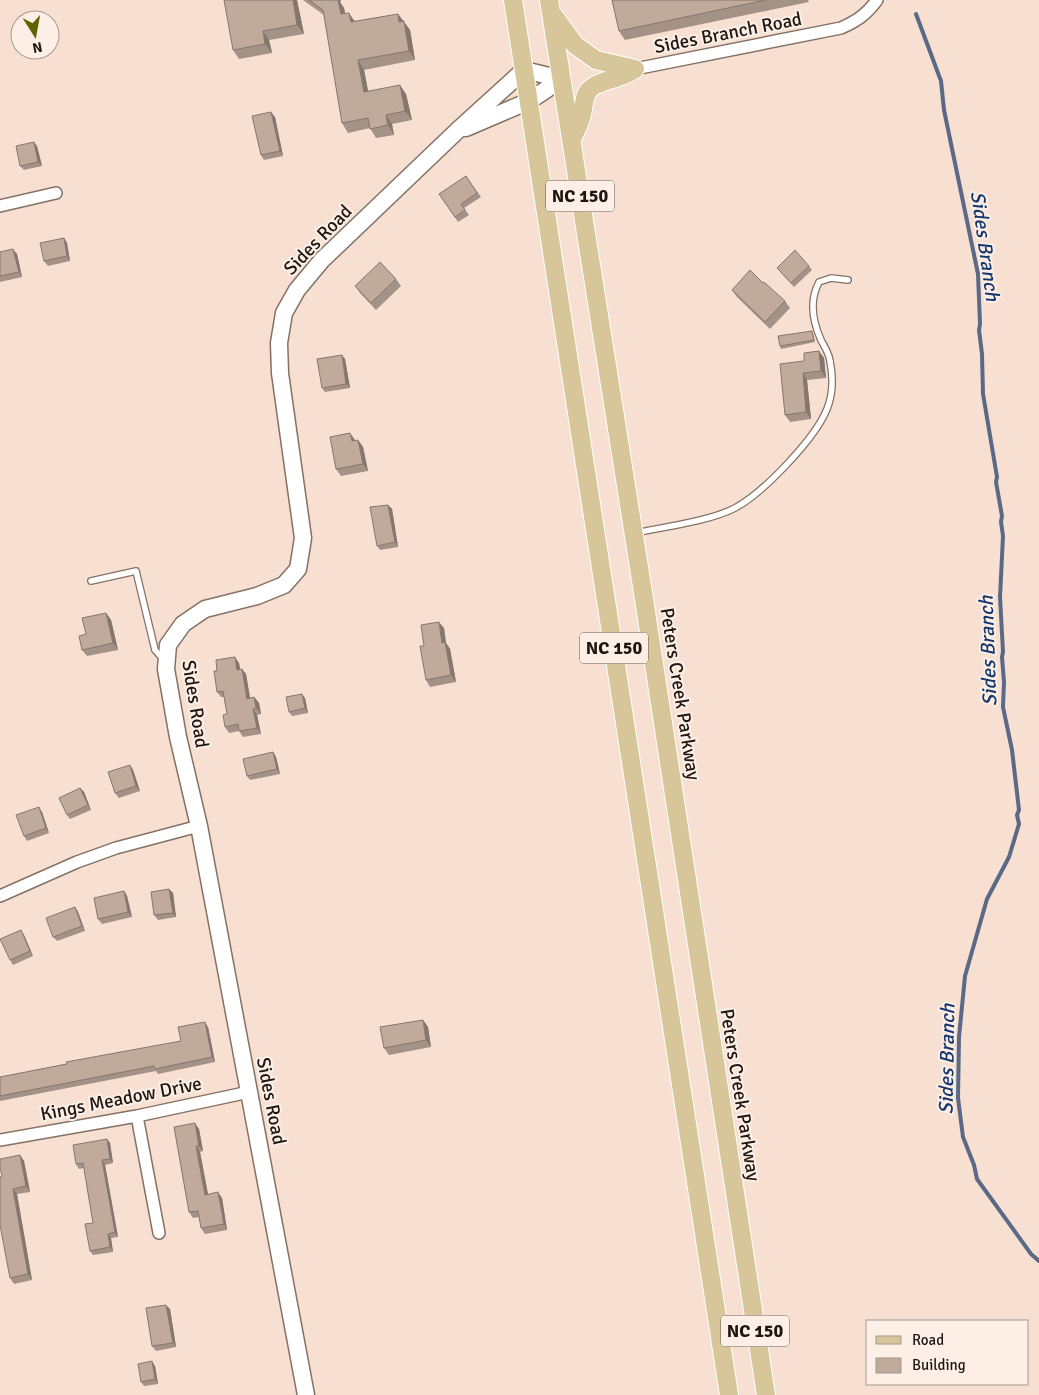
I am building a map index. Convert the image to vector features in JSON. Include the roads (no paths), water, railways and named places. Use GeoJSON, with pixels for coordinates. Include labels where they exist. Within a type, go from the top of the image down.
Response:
{"type":"FeatureCollection","features":[{"type":"Feature","properties":{"kind":"main road","name":"NC 150"},"geometry":{"type":"LineString","coordinates":[[513,0],[729,1395]]}},
{"type":"Feature","properties":{"kind":"main road"},"geometry":{"type":"LineString","coordinates":[[550,5],[575,45],[596,60],[635,70]]}},
{"type":"Feature","properties":{"kind":"main road","name":"Peters Creek Parkway"},"geometry":{"type":"LineString","coordinates":[[550,5],[766,1395]]}},
{"type":"Feature","properties":{"kind":"main road"},"geometry":{"type":"LineString","coordinates":[[572,140],[582,117],[583,99],[589,89],[598,84],[623,77],[635,70]]}},
{"type":"Feature","properties":{"kind":"main road"},"geometry":{"type":"LineString","coordinates":[[745,1267],[777,1395]]}},
{"type":"Feature","properties":{"kind":"main road"},"geometry":{"type":"LineString","coordinates":[[714,1297],[717,1395]]}},
{"type":"Feature","properties":{"kind":"street","name":"Sides Branch Road"},"geometry":{"type":"LineString","coordinates":[[635,70],[841,28],[857,21],[869,12],[878,0]]}},
{"type":"Feature","properties":{"kind":"street"},"geometry":{"type":"LineString","coordinates":[[524,70],[562,79]]}},
{"type":"Feature","properties":{"kind":"street","name":"Sides Road"},"geometry":{"type":"LineString","coordinates":[[306,1395],[199,826],[178,737],[166,669],[168,645],[183,624],[205,609],[257,596],[284,585],[298,569],[303,538],[280,373],[279,343],[284,313],[297,290],[322,260],[524,70]]}},
{"type":"Feature","properties":{"kind":"street","name":"Sides Road"},"geometry":{"type":"LineString","coordinates":[[457,131],[529,101],[562,79]]}},
{"type":"Feature","properties":{"kind":"street"},"geometry":{"type":"LineString","coordinates":[[0,206],[56,193]]}},
{"type":"Feature","properties":{"kind":"street"},"geometry":{"type":"LineString","coordinates":[[0,896],[77,862],[116,848],[199,826]]}},
{"type":"Feature","properties":{"kind":"street","name":"Kings Meadow Drive"},"geometry":{"type":"LineString","coordinates":[[0,1140],[136,1116],[249,1092]]}},
{"type":"Feature","properties":{"kind":"street"},"geometry":{"type":"LineString","coordinates":[[136,1116],[159,1233]]}},
{"type":"Feature","properties":{"kind":"lane"},"geometry":{"type":"LineString","coordinates":[[633,534],[713,516],[734,509],[775,476],[816,429],[827,408],[833,382],[830,358],[814,322],[812,307],[814,293],[819,282],[832,278],[848,280]]}},
{"type":"Feature","properties":{"kind":"lane"},"geometry":{"type":"LineString","coordinates":[[91,581],[136,571],[155,650],[166,663]]}},
{"type":"Feature","properties":{"kind":"waterway","name":"Sides Branch"},"geometry":{"type":"LineString","coordinates":[[916,14],[941,81],[944,110],[978,274],[983,394],[1002,516],[1000,597],[1004,682],[1003,707],[1012,750],[1019,810],[1017,815],[1019,824],[1009,857],[987,899],[965,976],[959,1037],[958,1098],[963,1137],[974,1165],[977,1179],[1031,1254],[1039,1261]]}}]}
